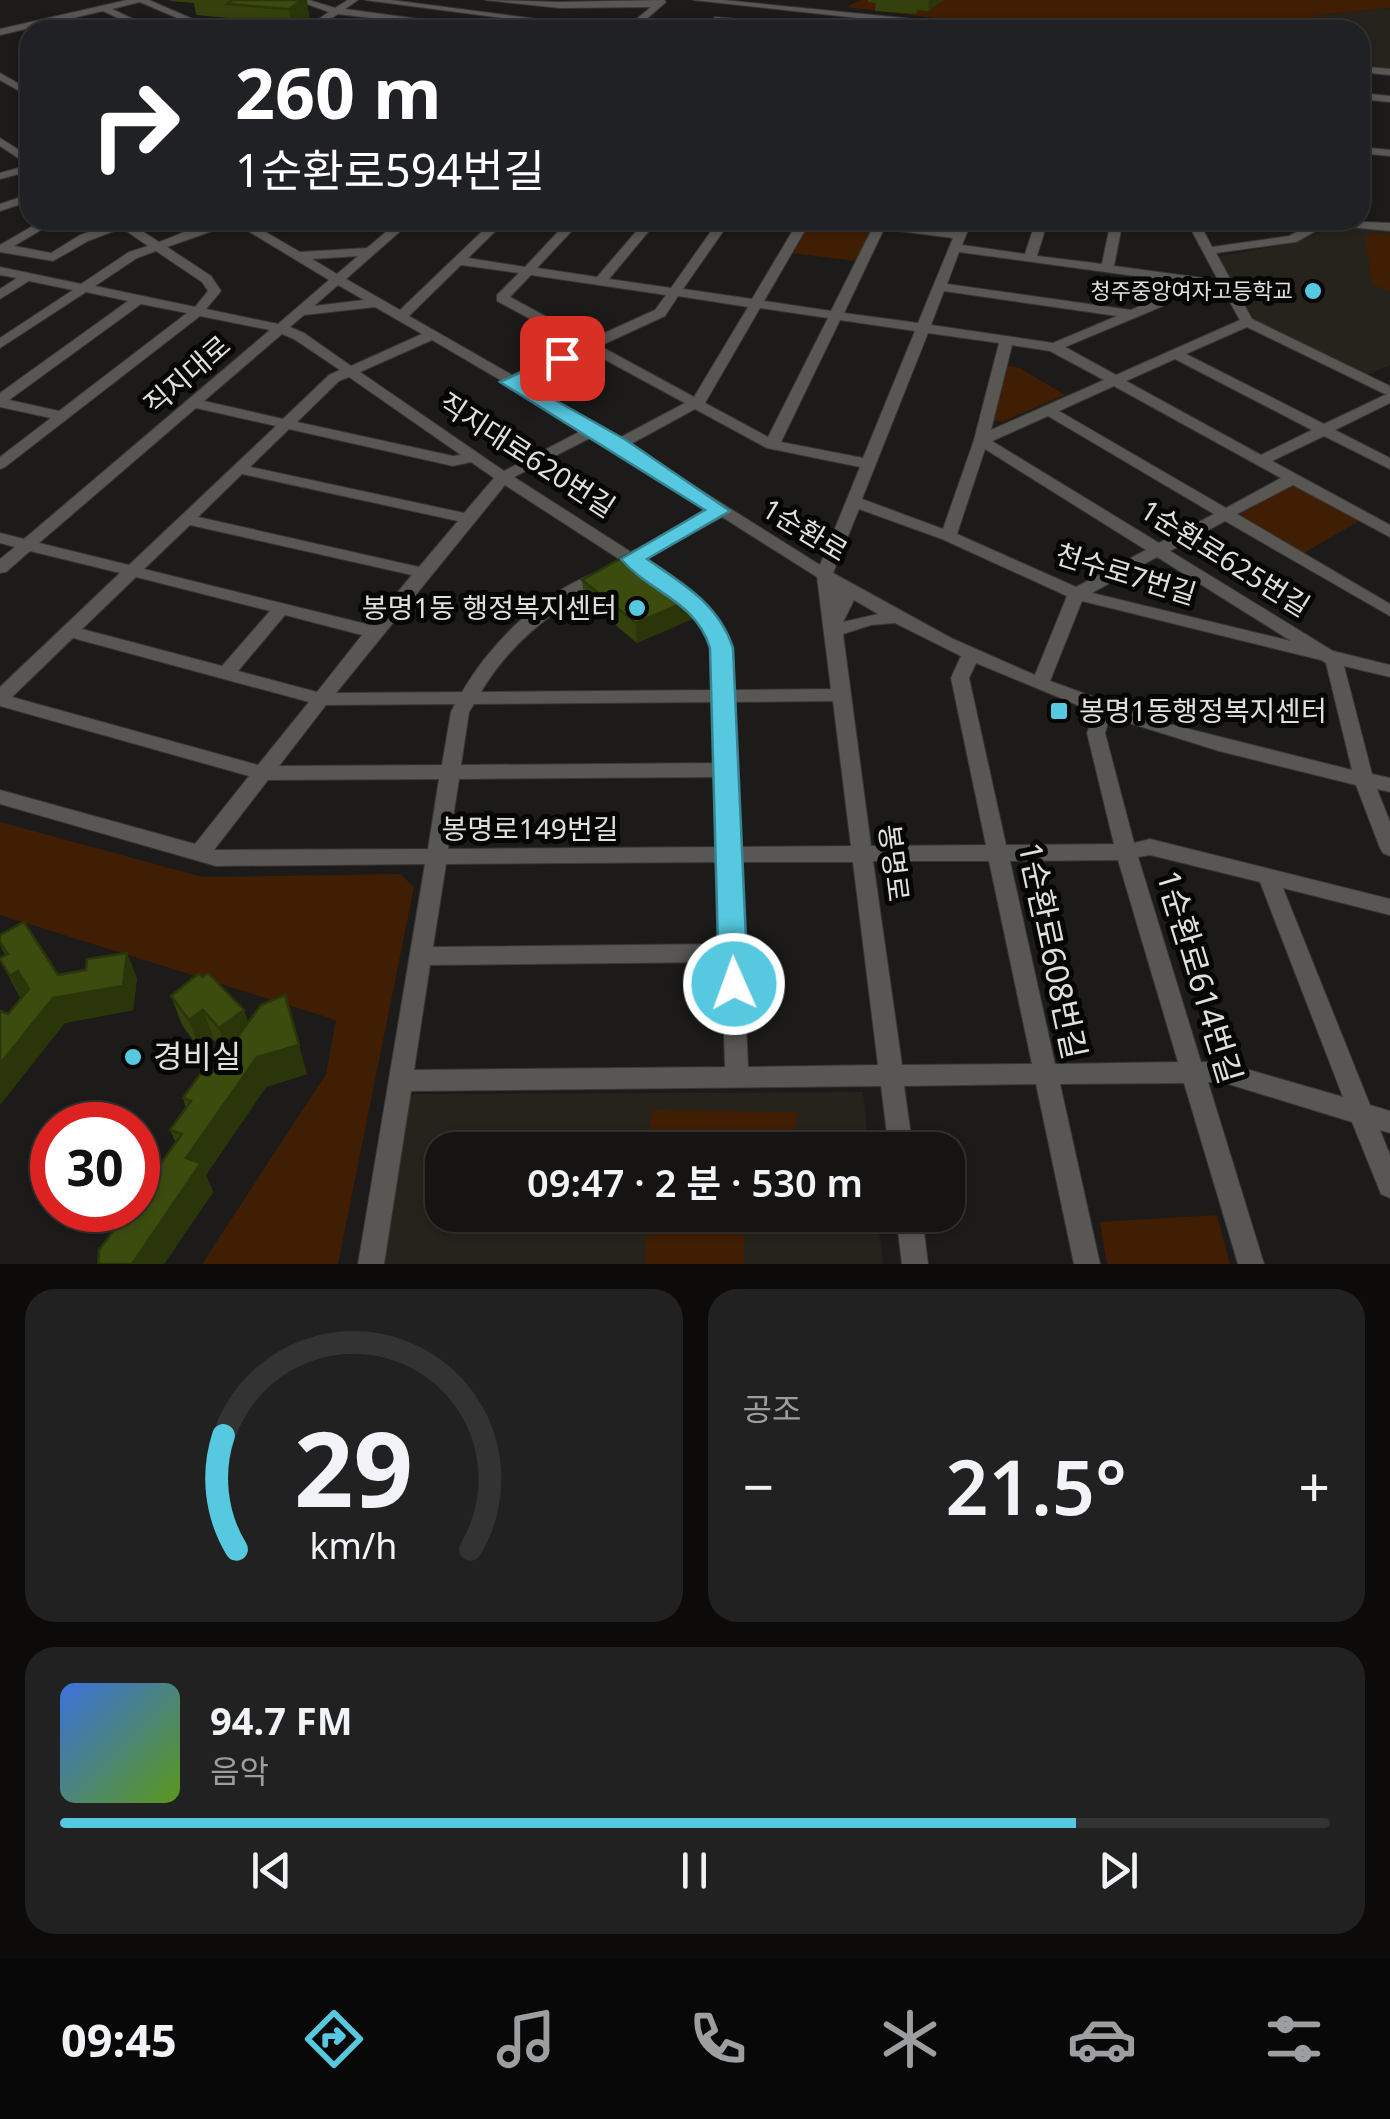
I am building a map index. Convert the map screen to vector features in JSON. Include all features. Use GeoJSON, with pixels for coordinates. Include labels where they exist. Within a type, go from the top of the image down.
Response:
{"type":"FeatureCollection","features":[{"type":"Feature","properties":{"kind":"street"},"geometry":{"type":"LineString","coordinates":[[53,20],[140,0],[187,20]]}},
{"type":"Feature","properties":{"kind":"street"},"geometry":{"type":"LineString","coordinates":[[300,0],[336,11],[414,20]]}},
{"type":"Feature","properties":{"kind":"street"},"geometry":{"type":"LineString","coordinates":[[322,20],[354,0]]}},
{"type":"Feature","properties":{"kind":"street"},"geometry":{"type":"LineString","coordinates":[[369,0],[537,20]]}},
{"type":"Feature","properties":{"kind":"street"},"geometry":{"type":"LineString","coordinates":[[444,20],[475,0]]}},
{"type":"Feature","properties":{"kind":"street"},"geometry":{"type":"LineString","coordinates":[[489,0],[662,2]]}},
{"type":"Feature","properties":{"kind":"street"},"geometry":{"type":"LineString","coordinates":[[697,0],[894,20]]}},
{"type":"Feature","properties":{"kind":"street"},"geometry":{"type":"LineString","coordinates":[[567,20],[590,2]]}},
{"type":"Feature","properties":{"kind":"street"},"geometry":{"type":"LineString","coordinates":[[640,20],[662,2]]}},
{"type":"Feature","properties":{"kind":"street"},"geometry":{"type":"LineString","coordinates":[[714,20],[731,4]]}},
{"type":"Feature","properties":{"kind":"street"},"geometry":{"type":"LineString","coordinates":[[104,8],[130,20]]}},
{"type":"Feature","properties":{"kind":"street"},"geometry":{"type":"LineString","coordinates":[[0,141],[18,154]]}},
{"type":"Feature","properties":{"kind":"street"},"geometry":{"type":"LineString","coordinates":[[0,159],[18,154]]}},
{"type":"Feature","properties":{"kind":"street"},"geometry":{"type":"LineString","coordinates":[[1,249],[34,230]]}},
{"type":"Feature","properties":{"kind":"street"},"geometry":{"type":"LineString","coordinates":[[1,249],[52,258],[102,230]]}},
{"type":"Feature","properties":{"kind":"street"},"geometry":{"type":"LineString","coordinates":[[0,464],[197,312],[215,291],[213,284],[133,230]]}},
{"type":"Feature","properties":{"kind":"street"},"geometry":{"type":"LineString","coordinates":[[0,344],[134,255],[203,230]]}},
{"type":"Feature","properties":{"kind":"street","name":"1순환로"},"geometry":{"type":"LineString","coordinates":[[255,230],[619,444],[720,511],[898,617],[971,654],[1104,708],[1199,739],[1390,785]]}},
{"type":"Feature","properties":{"kind":"street","name":"직지대로"},"geometry":{"type":"LineString","coordinates":[[0,568],[395,230]]}},
{"type":"Feature","properties":{"kind":"street"},"geometry":{"type":"LineString","coordinates":[[400,318],[491,230]]}},
{"type":"Feature","properties":{"kind":"street"},"geometry":{"type":"LineString","coordinates":[[566,230],[502,298],[772,445],[870,464]]}},
{"type":"Feature","properties":{"kind":"street"},"geometry":{"type":"LineString","coordinates":[[599,282],[643,230]]}},
{"type":"Feature","properties":{"kind":"street"},"geometry":{"type":"LineString","coordinates":[[510,382],[660,313],[718,230]]}},
{"type":"Feature","properties":{"kind":"street"},"geometry":{"type":"LineString","coordinates":[[619,444],[698,402],[799,230]]}},
{"type":"Feature","properties":{"kind":"street"},"geometry":{"type":"LineString","coordinates":[[772,445],[878,230]]}},
{"type":"Feature","properties":{"kind":"street"},"geometry":{"type":"LineString","coordinates":[[924,230],[960,234],[1030,258],[1227,285]]}},
{"type":"Feature","properties":{"kind":"street"},"geometry":{"type":"LineString","coordinates":[[1030,258],[1039,230]]}},
{"type":"Feature","properties":{"kind":"street"},"geometry":{"type":"LineString","coordinates":[[1107,268],[1116,230]]}},
{"type":"Feature","properties":{"kind":"street"},"geometry":{"type":"LineString","coordinates":[[1196,230],[1248,322],[1390,394]]}},
{"type":"Feature","properties":{"kind":"street"},"geometry":{"type":"LineString","coordinates":[[1206,252],[1284,240],[1308,230]]}},
{"type":"Feature","properties":{"kind":"street"},"geometry":{"type":"LineString","coordinates":[[898,617],[869,620],[834,636],[825,573],[960,234]]}},
{"type":"Feature","properties":{"kind":"street"},"geometry":{"type":"LineString","coordinates":[[298,256],[371,251]]}},
{"type":"Feature","properties":{"kind":"street"},"geometry":{"type":"LineString","coordinates":[[460,261],[1054,348],[1390,532]]}},
{"type":"Feature","properties":{"kind":"street"},"geometry":{"type":"LineString","coordinates":[[0,271],[280,328]]}},
{"type":"Feature","properties":{"kind":"street"},"geometry":{"type":"LineString","coordinates":[[1054,348],[1158,303],[1147,274]]}},
{"type":"Feature","properties":{"kind":"street"},"geometry":{"type":"LineString","coordinates":[[0,294],[28,276]]}},
{"type":"Feature","properties":{"kind":"street"},"geometry":{"type":"LineString","coordinates":[[940,287],[1132,314]]}},
{"type":"Feature","properties":{"kind":"street"},"geometry":{"type":"LineString","coordinates":[[0,401],[138,300]]}},
{"type":"Feature","properties":{"kind":"street"},"geometry":{"type":"LineString","coordinates":[[300,312],[376,303]]}},
{"type":"Feature","properties":{"kind":"street"},"geometry":{"type":"LineString","coordinates":[[981,440],[1248,322]]}},
{"type":"Feature","properties":{"kind":"street","name":"직지대로620번길"},"geometry":{"type":"LineString","coordinates":[[280,328],[298,336],[504,478],[632,559],[706,614],[722,648],[726,695],[736,1077]]}},
{"type":"Feature","properties":{"kind":"street"},"geometry":{"type":"LineString","coordinates":[[0,699],[346,371],[430,336]]}},
{"type":"Feature","properties":{"kind":"street"},"geometry":{"type":"LineString","coordinates":[[948,536],[981,440],[1006,340]]}},
{"type":"Feature","properties":{"kind":"street"},"geometry":{"type":"LineString","coordinates":[[1175,354],[1390,464]]}},
{"type":"Feature","properties":{"kind":"street"},"geometry":{"type":"LineString","coordinates":[[0,382],[19,386]]}},
{"type":"Feature","properties":{"kind":"street"},"geometry":{"type":"LineString","coordinates":[[1260,461],[1390,394]]}},
{"type":"Feature","properties":{"kind":"street"},"geometry":{"type":"LineString","coordinates":[[0,401],[62,416]]}},
{"type":"Feature","properties":{"kind":"street"},"geometry":{"type":"LineString","coordinates":[[193,403],[454,461],[473,456]]}},
{"type":"Feature","properties":{"kind":"street"},"geometry":{"type":"LineString","coordinates":[[1048,410],[1390,611]]}},
{"type":"Feature","properties":{"kind":"street"},"geometry":{"type":"LineString","coordinates":[[198,855],[374,632],[504,478],[594,430]]}},
{"type":"Feature","properties":{"kind":"street","name":"1순환로625번길"},"geometry":{"type":"LineString","coordinates":[[981,440],[1334,660]]}},
{"type":"Feature","properties":{"kind":"street"},"geometry":{"type":"LineString","coordinates":[[240,469],[468,519]]}},
{"type":"Feature","properties":{"kind":"street"},"geometry":{"type":"LineString","coordinates":[[1040,684],[1076,594],[1292,478]]}},
{"type":"Feature","properties":{"kind":"street","name":"천수로7번길"},"geometry":{"type":"LineString","coordinates":[[855,502],[948,536],[1076,594],[1390,671]]}},
{"type":"Feature","properties":{"kind":"street"},"geometry":{"type":"LineString","coordinates":[[371,1264],[460,712],[478,674],[528,619],[720,511]]}},
{"type":"Feature","properties":{"kind":"street"},"geometry":{"type":"LineString","coordinates":[[187,519],[424,573]]}},
{"type":"Feature","properties":{"kind":"street"},"geometry":{"type":"LineString","coordinates":[[0,538],[374,632]]}},
{"type":"Feature","properties":{"kind":"street","name":"봉명로"},"geometry":{"type":"LineString","coordinates":[[851,589],[834,620],[834,636],[898,1132]]}},
{"type":"Feature","properties":{"kind":"street"},"geometry":{"type":"LineString","coordinates":[[226,673],[282,608]]}},
{"type":"Feature","properties":{"kind":"street"},"geometry":{"type":"LineString","coordinates":[[70,631],[322,698],[841,695]]}},
{"type":"Feature","properties":{"kind":"street","name":"1순환로608번길"},"geometry":{"type":"LineString","coordinates":[[971,654],[960,678],[1086,1264]]}},
{"type":"Feature","properties":{"kind":"street"},"geometry":{"type":"LineString","coordinates":[[1334,660],[1364,780],[1390,848]]}},
{"type":"Feature","properties":{"kind":"street"},"geometry":{"type":"LineString","coordinates":[[0,699],[263,772],[728,770]]}},
{"type":"Feature","properties":{"kind":"street","name":"1순환로614번길"},"geometry":{"type":"LineString","coordinates":[[1104,708],[1096,733],[1126,852],[1197,1075],[1251,1264]]}},
{"type":"Feature","properties":{"kind":"street","name":"봉명로149번길"},"geometry":{"type":"LineString","coordinates":[[0,796],[198,855],[998,854],[1126,852],[1150,847],[1390,907]]}},
{"type":"Feature","properties":{"kind":"street"},"geometry":{"type":"LineString","coordinates":[[1267,874],[1390,1186]]}},
{"type":"Feature","properties":{"kind":"street"},"geometry":{"type":"LineString","coordinates":[[421,956],[733,953]]}},
{"type":"Feature","properties":{"kind":"street"},"geometry":{"type":"LineString","coordinates":[[400,1081],[1222,1072],[1390,1122]]}},
{"type":"Feature","properties":{"kind":"street"},"geometry":{"type":"LineString","coordinates":[[911,1232],[915,1264]]}},
{"type":"Feature","properties":{"kind":"shaded area"},"geometry":{"type":"Polygon","coordinates":[[[861,0],[1390,0],[1390,8],[1317,15],[1316,20],[952,20],[846,7],[861,0]]]}},
{"type":"Feature","properties":{"kind":"shaded area"},"geometry":{"type":"Polygon","coordinates":[[[1390,8],[1390,68],[1370,66],[1370,20],[1316,20],[1316,15],[1390,8]]]}},
{"type":"Feature","properties":{"kind":"shaded area"},"geometry":{"type":"Polygon","coordinates":[[[804,230],[872,230],[857,261],[790,253],[804,230]]]}},
{"type":"Feature","properties":{"kind":"shaded area","name":"청주중앙여자고등학교"},"geometry":{"type":"Polygon","coordinates":[[[1390,230],[1390,365],[1366,376],[1257,325],[1215,257],[1294,243],[1322,231],[1390,230]]]}},
{"type":"Feature","properties":{"kind":"shaded area"},"geometry":{"type":"Polygon","coordinates":[[[1374,233],[1390,235],[1390,291],[1372,284],[1365,237],[1374,233]]]}},
{"type":"Feature","properties":{"kind":"shaded area"},"geometry":{"type":"Polygon","coordinates":[[[1005,365],[1020,368],[1065,395],[1002,422],[992,420],[1005,365]]]}},
{"type":"Feature","properties":{"kind":"shaded area"},"geometry":{"type":"Polygon","coordinates":[[[1289,485],[1296,485],[1359,521],[1302,554],[1243,519],[1241,513],[1289,485]]]}},
{"type":"Feature","properties":{"kind":"shaded area"},"geometry":{"type":"Polygon","coordinates":[[[0,822],[203,877],[400,874],[414,887],[338,1264],[202,1264],[326,1074],[336,1020],[0,915],[0,822]]]}},
{"type":"Feature","properties":{"kind":"shaded area"},"geometry":{"type":"Polygon","coordinates":[[[863,1092],[867,1132],[425,1132],[425,1232],[879,1232],[883,1264],[382,1264],[405,1101],[415,1094],[863,1092]]]}},
{"type":"Feature","properties":{"kind":"shaded area"},"geometry":{"type":"Polygon","coordinates":[[[651,1110],[798,1112],[795,1132],[650,1132],[651,1110]]]}},
{"type":"Feature","properties":{"kind":"shaded area"},"geometry":{"type":"Polygon","coordinates":[[[1217,1215],[1230,1264],[1107,1264],[1100,1222],[1217,1215]]]}},
{"type":"Feature","properties":{"kind":"shaded area"},"geometry":{"type":"Polygon","coordinates":[[[646,1232],[745,1232],[744,1264],[645,1264],[646,1232]]]}},
{"type":"Feature","properties":{"kind":"building"},"geometry":{"type":"Polygon","coordinates":[[[233,0],[302,0],[289,9],[227,4],[233,0]]]}},
{"type":"Feature","properties":{"kind":"building"},"geometry":{"type":"Polygon","coordinates":[[[631,553],[692,599],[636,623],[582,580],[631,553]]]}},
{"type":"Feature","properties":{"kind":"building"},"geometry":{"type":"Polygon","coordinates":[[[24,922],[58,975],[86,970],[87,959],[127,953],[123,986],[53,998],[0,1064],[0,1013],[8,1014],[29,989],[18,971],[10,976],[0,960],[8,954],[0,935],[24,922]]]}},
{"type":"Feature","properties":{"kind":"building"},"geometry":{"type":"Polygon","coordinates":[[[199,973],[202,977],[208,973],[244,1010],[219,1028],[203,1010],[189,1020],[171,996],[199,973]]]}},
{"type":"Feature","properties":{"kind":"building"},"geometry":{"type":"Polygon","coordinates":[[[285,995],[299,1045],[257,1057],[186,1158],[201,1163],[160,1223],[160,1165],[182,1134],[170,1130],[191,1101],[183,1098],[201,1073],[209,1076],[261,1005],[285,995]]]}},
{"type":"Feature","properties":{"kind":"building"},"geometry":{"type":"Polygon","coordinates":[[[112,1232],[154,1232],[132,1264],[98,1264],[99,1250],[112,1232]]]}},
{"type":"Feature","properties":{"kind":"place","name":"청주중앙여자고등학교"},"geometry":{"type":"Point","coordinates":[1313,291]}},
{"type":"Feature","properties":{"kind":"place","name":"봉명1동 행정복지센터"},"geometry":{"type":"Point","coordinates":[637,608]}},
{"type":"Feature","properties":{"kind":"place","name":"봉명1동행정복지센터"},"geometry":{"type":"Point","coordinates":[1059,711]}},
{"type":"Feature","properties":{"kind":"place","name":"경비실"},"geometry":{"type":"Point","coordinates":[133,1057]}},
{"type":"Feature","properties":{"kind":"route"},"geometry":{"type":"LineString","coordinates":[[562,358],[510,382],[619,444],[720,511],[632,559],[692,600],[716,629],[722,648],[734,984]]}}]}
